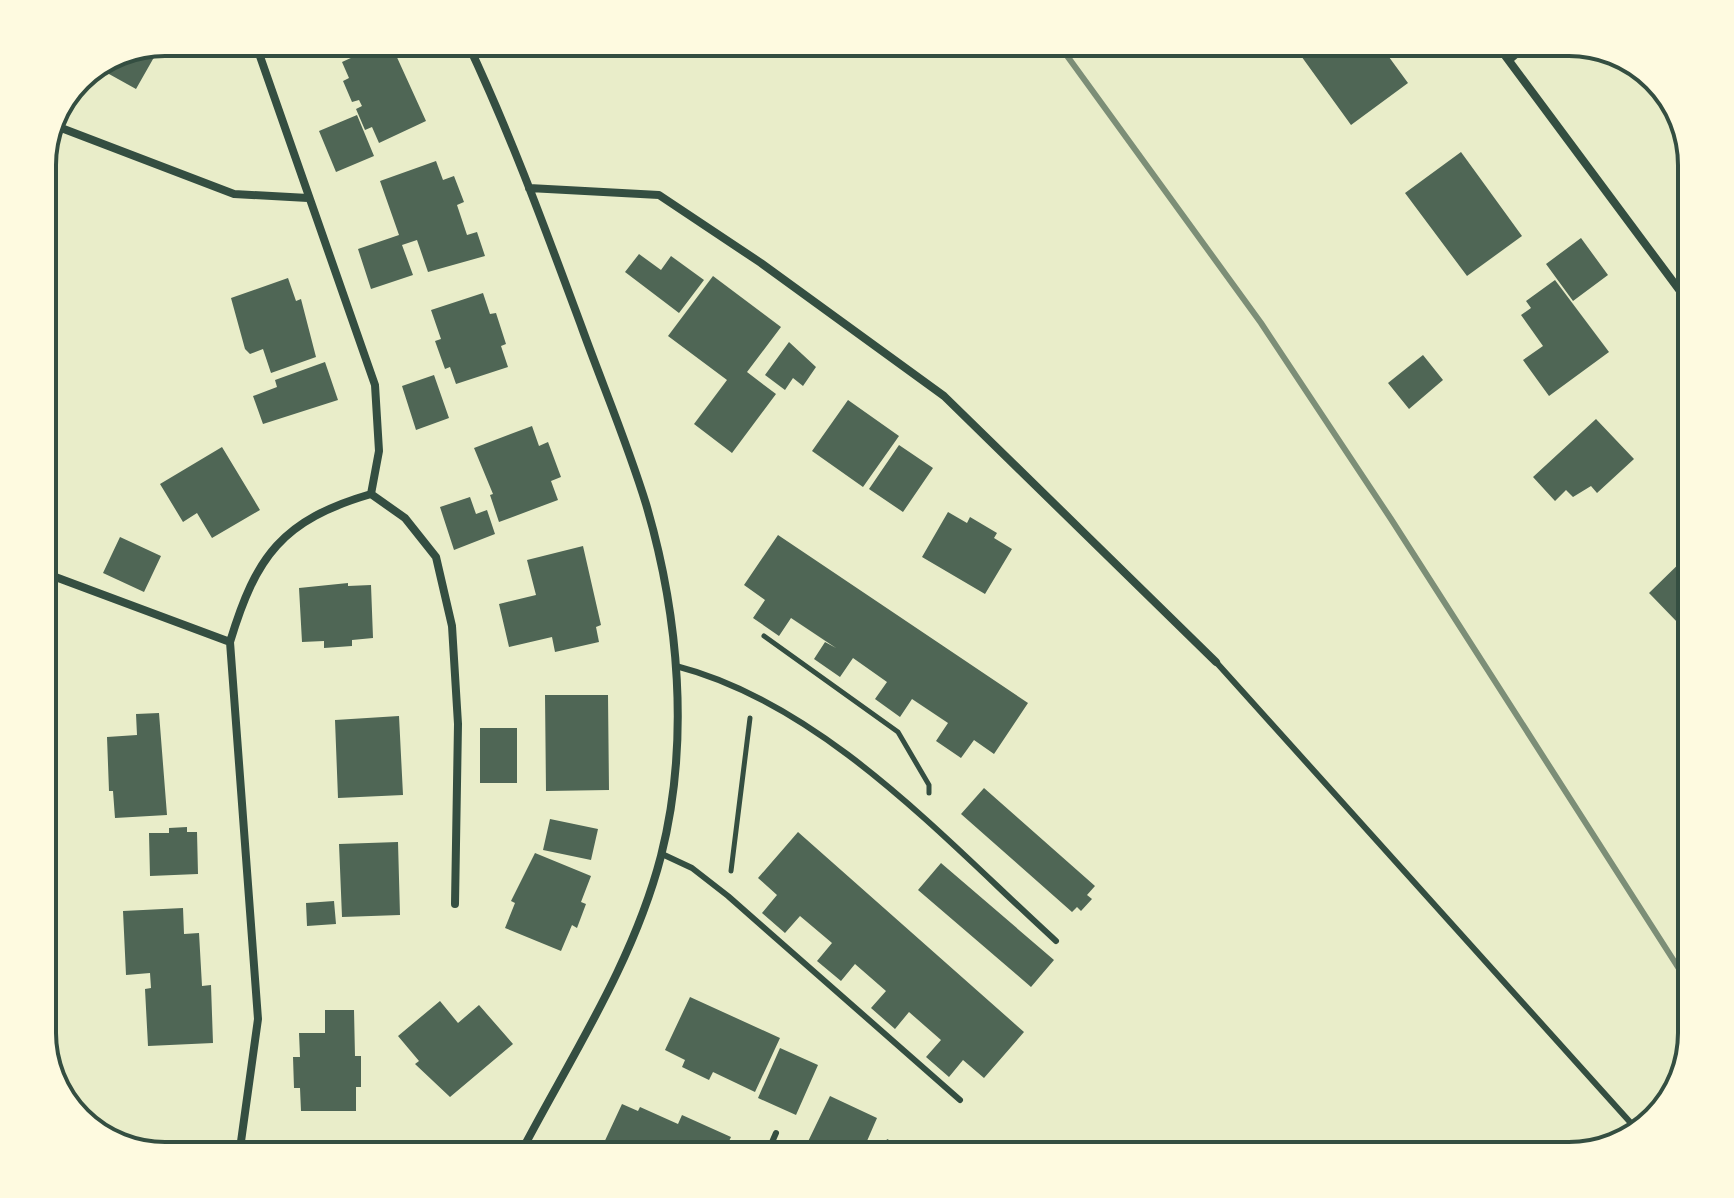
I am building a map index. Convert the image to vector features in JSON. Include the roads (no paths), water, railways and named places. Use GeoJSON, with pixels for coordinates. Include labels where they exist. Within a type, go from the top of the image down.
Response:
{"type":"FeatureCollection","features":[{"type":"Feature","properties":{"kind":"street"},"geometry":{"type":"LineString","coordinates":[[260,56],[375,385],[379,451],[371,494]]}},
{"type":"Feature","properties":{"kind":"street"},"geometry":{"type":"LineString","coordinates":[[473,56],[529,188],[646,503],[665,581],[676,666],[678,718],[673,787],[662,854],[637,932],[526,1142]]}},
{"type":"Feature","properties":{"kind":"street"},"geometry":{"type":"LineString","coordinates":[[1506,56],[1678,288]]}},
{"type":"Feature","properties":{"kind":"street"},"geometry":{"type":"LineString","coordinates":[[1509,60],[1514,56]]}},
{"type":"Feature","properties":{"kind":"street"},"geometry":{"type":"LineString","coordinates":[[63,129],[234,194],[308,198]]}},
{"type":"Feature","properties":{"kind":"street"},"geometry":{"type":"LineString","coordinates":[[529,188],[659,195],[761,263],[944,396],[1216,662]]}},
{"type":"Feature","properties":{"kind":"street"},"geometry":{"type":"LineString","coordinates":[[241,1142],[258,1019],[230,642],[244,594],[266,555],[326,507],[371,494]]}},
{"type":"Feature","properties":{"kind":"street"},"geometry":{"type":"LineString","coordinates":[[371,494],[405,518],[436,557],[452,626],[458,724],[455,904]]}},
{"type":"Feature","properties":{"kind":"street"},"geometry":{"type":"LineString","coordinates":[[56,577],[230,642]]}},
{"type":"Feature","properties":{"kind":"lane"},"geometry":{"type":"LineString","coordinates":[[1216,662],[1631,1123]]}},
{"type":"Feature","properties":{"kind":"lane"},"geometry":{"type":"LineString","coordinates":[[676,666],[714,676],[812,727],[854,758],[1056,941]]}},
{"type":"Feature","properties":{"kind":"lane"},"geometry":{"type":"LineString","coordinates":[[662,854],[692,868],[728,896],[960,1100]]}},
{"type":"Feature","properties":{"kind":"lane"},"geometry":{"type":"LineString","coordinates":[[772,1142],[776,1133]]}},
{"type":"Feature","properties":{"kind":"railway"},"geometry":{"type":"LineString","coordinates":[[1067,56],[1261,323],[1391,519],[1678,967]]}}]}
